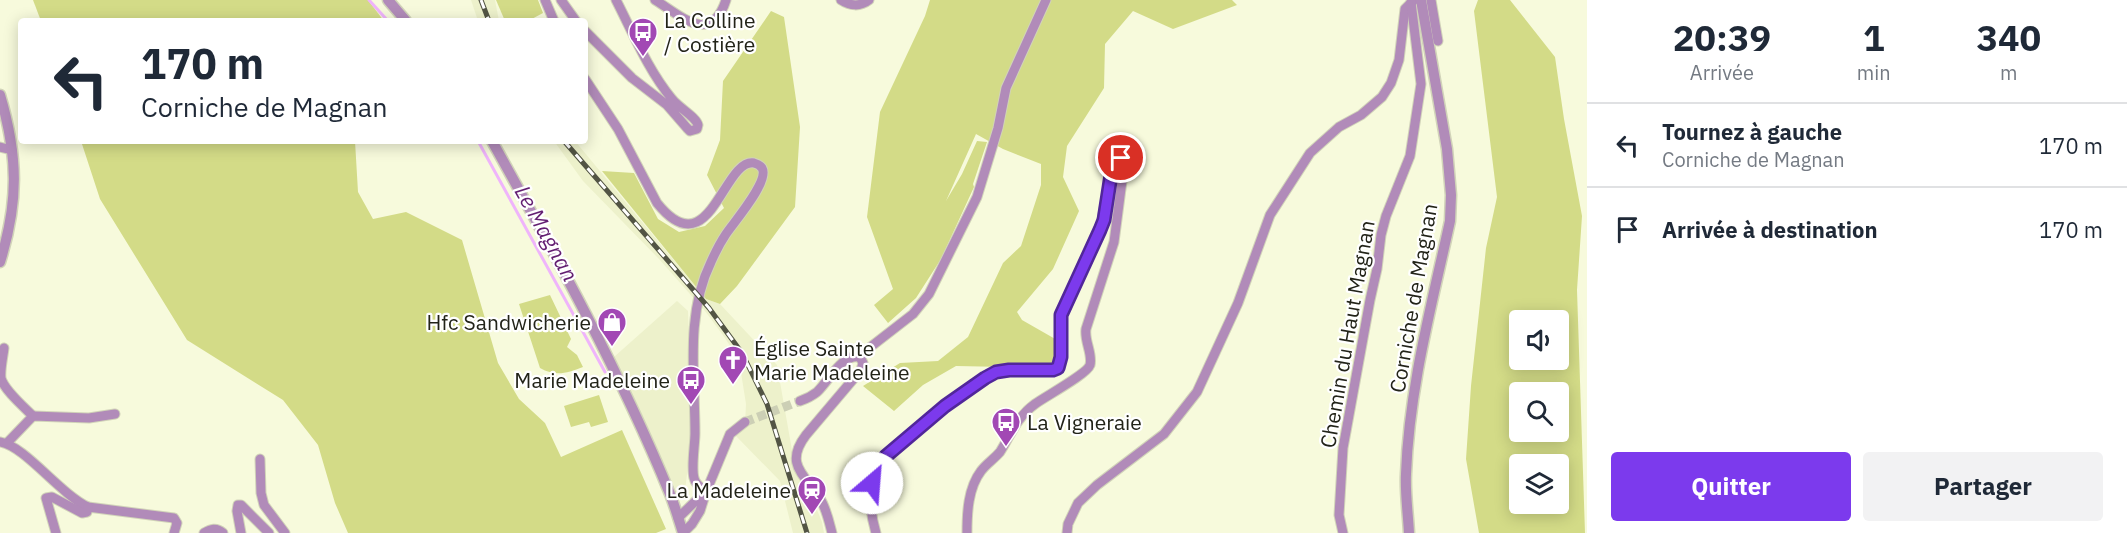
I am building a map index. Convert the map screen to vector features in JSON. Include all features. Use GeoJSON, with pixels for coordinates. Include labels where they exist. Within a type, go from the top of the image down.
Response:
{"type":"FeatureCollection","features":[{"type":"Feature","properties":{"kind":"street"},"geometry":{"type":"LineString","coordinates":[[388,0],[403,18]]}},
{"type":"Feature","properties":{"kind":"street"},"geometry":{"type":"LineString","coordinates":[[545,0],[553,18]]}},
{"type":"Feature","properties":{"kind":"street"},"geometry":{"type":"LineString","coordinates":[[561,0],[574,18]]}},
{"type":"Feature","properties":{"kind":"street"},"geometry":{"type":"LineString","coordinates":[[588,34],[632,78],[667,105],[690,131],[697,129],[696,119],[682,111],[657,78],[616,0]]}},
{"type":"Feature","properties":{"kind":"street"},"geometry":{"type":"LineString","coordinates":[[655,0],[692,23],[700,25],[706,25],[717,18],[726,0]]}},
{"type":"Feature","properties":{"kind":"street"},"geometry":{"type":"LineString","coordinates":[[841,0],[855,6],[865,4],[869,0]]}},
{"type":"Feature","properties":{"kind":"street"},"geometry":{"type":"LineString","coordinates":[[860,357],[913,314],[929,294],[977,197],[998,128],[1006,88],[1046,0]]}},
{"type":"Feature","properties":{"kind":"street"},"geometry":{"type":"LineString","coordinates":[[1431,0],[1438,41]]}},
{"type":"Feature","properties":{"kind":"street"},"geometry":{"type":"LineString","coordinates":[[1068,533],[1068,524],[1078,503],[1096,485],[1164,434],[1197,392],[1238,303],[1270,215],[1310,153],[1339,127],[1361,115],[1388,89],[1399,60],[1405,9],[1416,1]]}},
{"type":"Feature","properties":{"kind":"street","name":"Chemin du Haut Magnan"},"geometry":{"type":"LineString","coordinates":[[1343,533],[1339,515],[1343,448],[1377,269],[1381,235],[1386,216],[1410,156],[1420,95],[1416,1]]}},
{"type":"Feature","properties":{"kind":"street","name":"Corniche de Magnan"},"geometry":{"type":"LineString","coordinates":[[1408,533],[1406,475],[1414,395],[1451,208],[1447,149],[1416,1]]}},
{"type":"Feature","properties":{"kind":"street"},"geometry":{"type":"LineString","coordinates":[[588,84],[618,129],[657,203],[680,222],[687,223],[702,219],[743,165],[753,163],[760,165],[763,169],[763,175],[750,201],[726,234],[710,264],[696,310],[693,475],[696,483],[706,492]]}},
{"type":"Feature","properties":{"kind":"street"},"geometry":{"type":"LineString","coordinates":[[0,95],[5,131],[12,150],[15,177],[11,221],[0,262]]}},
{"type":"Feature","properties":{"kind":"street"},"geometry":{"type":"LineString","coordinates":[[494,144],[566,274],[608,359],[665,482],[683,533],[697,518],[730,434],[745,422]]}},
{"type":"Feature","properties":{"kind":"street"},"geometry":{"type":"LineString","coordinates":[[0,147],[12,150]]}},
{"type":"Feature","properties":{"kind":"street"},"geometry":{"type":"LineString","coordinates":[[876,533],[871,512],[871,492],[876,471],[886,456],[945,406],[996,372],[1058,368],[1061,357],[1061,315],[1104,220],[1113,162],[1115,158],[1121,158],[1124,166],[1114,242],[1086,329],[1085,341],[1090,357],[1089,366],[1082,375],[1062,385],[1035,404],[1017,422],[1002,449],[983,468],[973,486],[967,533]]}},
{"type":"Feature","properties":{"kind":"street"},"geometry":{"type":"LineString","coordinates":[[4,348],[0,376],[18,402],[33,416],[89,418],[115,414]]}},
{"type":"Feature","properties":{"kind":"street"},"geometry":{"type":"LineString","coordinates":[[800,401],[815,393],[848,358],[860,357]]}},
{"type":"Feature","properties":{"kind":"street"},"geometry":{"type":"LineString","coordinates":[[832,533],[822,502],[800,472],[796,455],[806,435],[861,370],[863,363],[860,357]]}},
{"type":"Feature","properties":{"kind":"street"},"geometry":{"type":"LineString","coordinates":[[33,416],[3,442],[71,497],[88,507],[174,518],[177,523],[174,533]]}},
{"type":"Feature","properties":{"kind":"street"},"geometry":{"type":"LineString","coordinates":[[260,459],[261,493],[264,505],[285,533]]}},
{"type":"Feature","properties":{"kind":"street"},"geometry":{"type":"LineString","coordinates":[[678,518],[706,492]]}},
{"type":"Feature","properties":{"kind":"street"},"geometry":{"type":"LineString","coordinates":[[56,533],[46,498],[52,497],[82,513],[87,512],[88,507]]}},
{"type":"Feature","properties":{"kind":"street"},"geometry":{"type":"LineString","coordinates":[[241,533],[238,505],[241,505],[270,533]]}},
{"type":"Feature","properties":{"kind":"street"},"geometry":{"type":"LineString","coordinates":[[204,533],[212,529],[223,533]]}},
{"type":"Feature","properties":{"kind":"shaded area"},"geometry":{"type":"Polygon","coordinates":[[[471,0],[495,0],[498,18],[477,18],[471,0]]]}},
{"type":"Feature","properties":{"kind":"shaded area"},"geometry":{"type":"Polygon","coordinates":[[[556,144],[577,144],[706,299],[720,304],[777,365],[793,456],[822,522],[824,533],[793,533],[780,481],[735,435],[745,425],[746,404],[739,360],[725,338],[705,311],[659,259],[583,181],[556,144]]]}},
{"type":"Feature","properties":{"kind":"shaded area"},"geometry":{"type":"Polygon","coordinates":[[[677,301],[688,311],[690,448],[685,491],[677,492],[644,427],[614,357],[677,301]]]}},
{"type":"Feature","properties":{"kind":"green space"},"geometry":{"type":"Polygon","coordinates":[[[33,0],[368,0],[382,18],[40,18],[33,0]]]}},
{"type":"Feature","properties":{"kind":"green space"},"geometry":{"type":"Polygon","coordinates":[[[496,0],[538,0],[543,13],[534,18],[504,18],[496,0]]]}},
{"type":"Feature","properties":{"kind":"green space"},"geometry":{"type":"Polygon","coordinates":[[[930,0],[1232,0],[1237,5],[1173,29],[1133,11],[1105,44],[1104,88],[1067,146],[1063,177],[1079,211],[1053,269],[1017,312],[1022,320],[1057,340],[1053,368],[956,366],[923,385],[894,411],[863,386],[900,363],[938,361],[968,337],[1003,263],[1021,246],[1041,185],[1041,164],[1003,149],[976,134],[946,201],[962,174],[977,141],[987,142],[974,187],[941,259],[916,298],[888,323],[874,305],[893,289],[867,217],[880,112],[925,16],[930,0]]]}},
{"type":"Feature","properties":{"kind":"green space"},"geometry":{"type":"Polygon","coordinates":[[[1478,0],[1510,0],[1555,57],[1582,216],[1577,290],[1585,533],[1479,533],[1466,459],[1471,386],[1486,248],[1497,197],[1474,11],[1478,0]]]}},
{"type":"Feature","properties":{"kind":"green space"},"geometry":{"type":"Polygon","coordinates":[[[771,11],[784,17],[800,127],[795,207],[737,286],[720,304],[706,299],[602,171],[634,173],[658,219],[679,232],[705,226],[724,208],[707,175],[720,140],[723,81],[771,11]]]}},
{"type":"Feature","properties":{"kind":"green space"},"geometry":{"type":"Polygon","coordinates":[[[82,144],[355,144],[358,192],[373,219],[406,212],[462,240],[498,363],[519,399],[545,423],[561,457],[622,430],[666,529],[656,533],[348,533],[335,503],[318,445],[283,400],[187,340],[100,199],[82,144]]]}},
{"type":"Feature","properties":{"kind":"green space"},"geometry":{"type":"Polygon","coordinates":[[[550,295],[571,339],[567,347],[577,355],[583,367],[562,373],[540,368],[519,304],[550,295]]]}},
{"type":"Feature","properties":{"kind":"green space"},"geometry":{"type":"Polygon","coordinates":[[[599,395],[608,422],[591,427],[589,422],[571,427],[564,406],[599,395]]]}},
{"type":"Feature","properties":{"kind":"waterway","name":"Le Magnan"},"geometry":{"type":"LineString","coordinates":[[369,0],[385,18]]}},
{"type":"Feature","properties":{"kind":"waterway","name":"Le Magnan"},"geometry":{"type":"LineString","coordinates":[[480,144],[605,372]]}},
{"type":"Feature","properties":{"kind":"tunnel"},"geometry":{"type":"LineString","coordinates":[[745,422],[800,401]]}},
{"type":"Feature","properties":{"kind":"railway"},"geometry":{"type":"LineString","coordinates":[[481,0],[488,18]]}},
{"type":"Feature","properties":{"kind":"railway"},"geometry":{"type":"LineString","coordinates":[[567,144],[709,308],[742,353],[767,404],[807,533]]}},
{"type":"Feature","properties":{"kind":"place","name":"La Colline / Costière"},"geometry":{"type":"Point","coordinates":[643,58]}},
{"type":"Feature","properties":{"kind":"place","name":"Hfc Sandwicherie"},"geometry":{"type":"Point","coordinates":[612,348]}},
{"type":"Feature","properties":{"kind":"place","name":"Église Sainte Marie Madeleine"},"geometry":{"type":"Point","coordinates":[733,386]}},
{"type":"Feature","properties":{"kind":"place","name":"Marie Madeleine"},"geometry":{"type":"Point","coordinates":[691,406]}},
{"type":"Feature","properties":{"kind":"place","name":"La Vigneraie"},"geometry":{"type":"Point","coordinates":[1006,448]}},
{"type":"Feature","properties":{"kind":"place","name":"La Madeleine"},"geometry":{"type":"Point","coordinates":[812,516]}},
{"type":"Feature","properties":{"kind":"route"},"geometry":{"type":"LineString","coordinates":[[872,483],[876,471],[886,456],[945,406],[985,378],[996,372],[1009,370],[1058,368],[1061,357],[1061,315],[1096,241],[1104,220],[1113,162],[1115,158],[1121,158]]}}]}
